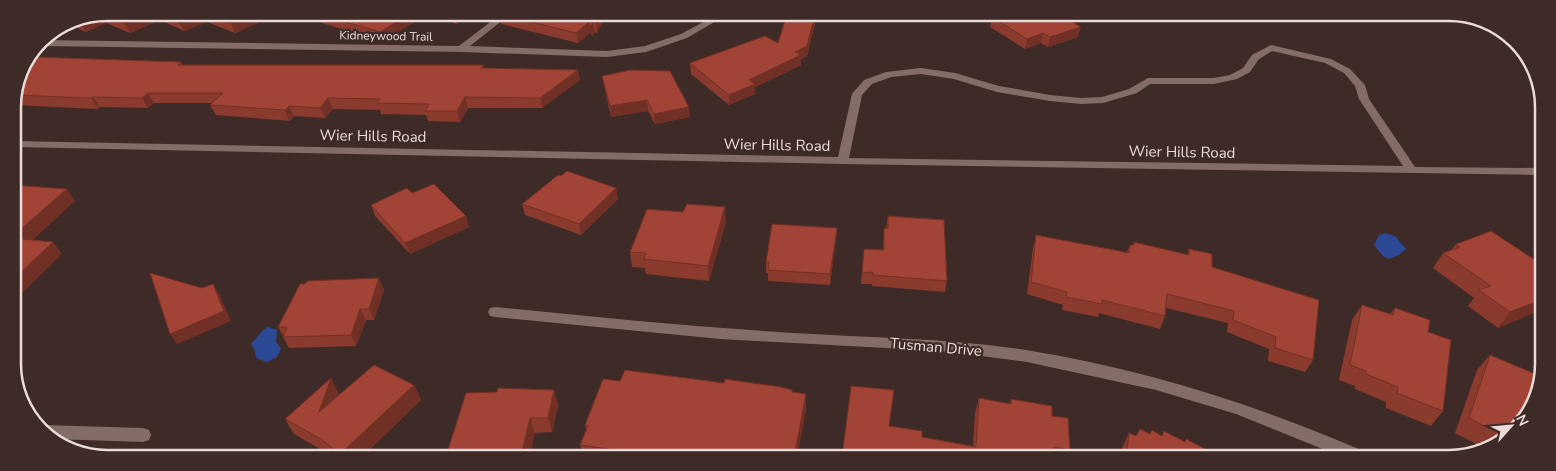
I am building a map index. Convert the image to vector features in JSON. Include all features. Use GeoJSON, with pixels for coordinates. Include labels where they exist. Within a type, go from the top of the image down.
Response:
{"type":"FeatureCollection","features":[{"type":"Feature","properties":{"kind":"street"},"geometry":{"type":"LineString","coordinates":[[461,49],[498,21]]}},
{"type":"Feature","properties":{"kind":"street","name":"Kidneywood Trail"},"geometry":{"type":"LineString","coordinates":[[50,43],[461,49],[607,54],[646,48],[684,36],[711,21]]}},
{"type":"Feature","properties":{"kind":"street"},"geometry":{"type":"LineString","coordinates":[[843,161],[857,94],[868,82],[889,74],[921,71],[955,76],[997,89],[1050,98],[1081,101],[1104,100],[1133,92],[1148,81],[1214,81],[1233,77],[1247,70],[1255,57],[1271,48],[1328,61],[1347,71],[1360,85],[1364,99],[1412,171]]}},
{"type":"Feature","properties":{"kind":"street","name":"Wier Hills Road"},"geometry":{"type":"LineString","coordinates":[[21,144],[843,161],[1535,172]]}},
{"type":"Feature","properties":{"kind":"street","name":"Tusman Drive"},"geometry":{"type":"LineString","coordinates":[[495,312],[657,328],[795,339],[921,345],[1026,355],[1143,380],[1226,405],[1319,438],[1345,450]]}},
{"type":"Feature","properties":{"kind":"street"},"geometry":{"type":"LineString","coordinates":[[56,432],[143,435]]}},
{"type":"Feature","properties":{"kind":"water"},"geometry":{"type":"Polygon","coordinates":[[[1385,233],[1395,236],[1406,249],[1399,255],[1389,259],[1383,256],[1374,245],[1379,235],[1385,233]]]}},
{"type":"Feature","properties":{"kind":"water"},"geometry":{"type":"Polygon","coordinates":[[[268,327],[277,330],[276,342],[281,348],[277,357],[267,362],[256,358],[251,344],[268,327]]]}},
{"type":"Feature","properties":{"kind":"building"},"geometry":{"type":"Polygon","coordinates":[[[342,21],[398,21],[380,32],[342,21]]]}},
{"type":"Feature","properties":{"kind":"building"},"geometry":{"type":"Polygon","coordinates":[[[527,21],[596,21],[590,26],[589,22],[576,33],[527,21]]]}},
{"type":"Feature","properties":{"kind":"building"},"geometry":{"type":"Polygon","coordinates":[[[785,21],[813,21],[807,46],[795,52],[801,55],[749,80],[755,84],[729,95],[690,63],[765,36],[778,43],[785,21]]]}},
{"type":"Feature","properties":{"kind":"building"},"geometry":{"type":"Polygon","coordinates":[[[998,21],[1071,21],[1081,27],[1050,37],[1043,33],[1027,39],[998,21]]]}},
{"type":"Feature","properties":{"kind":"building"},"geometry":{"type":"Polygon","coordinates":[[[38,57],[181,62],[178,65],[483,65],[481,68],[578,70],[540,98],[465,97],[457,111],[425,111],[429,104],[377,103],[380,99],[328,98],[320,108],[289,106],[285,110],[210,105],[223,93],[148,93],[142,98],[22,95],[30,69],[38,57]]]}},
{"type":"Feature","properties":{"kind":"building"},"geometry":{"type":"Polygon","coordinates":[[[631,70],[670,71],[689,107],[654,114],[647,100],[610,106],[602,76],[631,70]]]}},
{"type":"Feature","properties":{"kind":"building"},"geometry":{"type":"Polygon","coordinates":[[[567,171],[616,188],[579,224],[522,204],[558,175],[561,176],[567,171]]]}},
{"type":"Feature","properties":{"kind":"building"},"geometry":{"type":"Polygon","coordinates":[[[434,184],[466,216],[405,243],[371,205],[407,188],[412,193],[434,184]]]}},
{"type":"Feature","properties":{"kind":"building"},"geometry":{"type":"Polygon","coordinates":[[[21,186],[67,189],[21,229],[21,186]]]}},
{"type":"Feature","properties":{"kind":"building"},"geometry":{"type":"Polygon","coordinates":[[[687,204],[725,207],[708,266],[644,259],[646,253],[630,252],[647,209],[683,212],[687,204]]]}},
{"type":"Feature","properties":{"kind":"building"},"geometry":{"type":"Polygon","coordinates":[[[888,216],[944,220],[947,281],[873,275],[873,272],[862,273],[864,249],[884,250],[884,228],[888,228],[888,216]]]}},
{"type":"Feature","properties":{"kind":"building"},"geometry":{"type":"Polygon","coordinates":[[[772,224],[837,228],[830,274],[768,270],[769,262],[766,262],[772,224]]]}},
{"type":"Feature","properties":{"kind":"building"},"geometry":{"type":"Polygon","coordinates":[[[1491,231],[1535,260],[1535,302],[1510,312],[1479,290],[1491,286],[1443,253],[1460,247],[1456,244],[1491,231]]]}},
{"type":"Feature","properties":{"kind":"building"},"geometry":{"type":"Polygon","coordinates":[[[1036,235],[1129,253],[1130,245],[1134,245],[1134,242],[1189,255],[1189,249],[1212,254],[1212,267],[1319,300],[1313,360],[1275,348],[1276,337],[1233,320],[1234,311],[1167,294],[1165,316],[1102,300],[1102,304],[1066,297],[1067,292],[1031,282],[1036,235]]]}},
{"type":"Feature","properties":{"kind":"building"},"geometry":{"type":"Polygon","coordinates":[[[21,239],[53,242],[21,272],[21,239]]]}},
{"type":"Feature","properties":{"kind":"building"},"geometry":{"type":"Polygon","coordinates":[[[150,273],[202,288],[213,284],[224,311],[170,334],[150,273]]]}},
{"type":"Feature","properties":{"kind":"building"},"geometry":{"type":"Polygon","coordinates":[[[379,278],[369,309],[360,309],[351,335],[283,337],[287,327],[278,327],[300,284],[305,284],[307,281],[379,278]]]}},
{"type":"Feature","properties":{"kind":"building"},"geometry":{"type":"Polygon","coordinates":[[[1362,305],[1393,315],[1395,308],[1430,320],[1428,332],[1451,340],[1443,411],[1397,393],[1398,387],[1366,374],[1366,371],[1350,365],[1362,305]]]}},
{"type":"Feature","properties":{"kind":"building"},"geometry":{"type":"Polygon","coordinates":[[[1490,355],[1534,374],[1528,397],[1520,412],[1499,433],[1469,418],[1490,355]]]}},
{"type":"Feature","properties":{"kind":"building"},"geometry":{"type":"Polygon","coordinates":[[[374,365],[414,385],[344,450],[335,450],[321,439],[285,419],[331,378],[319,412],[374,365]]]}},
{"type":"Feature","properties":{"kind":"building"},"geometry":{"type":"Polygon","coordinates":[[[625,370],[724,383],[725,379],[781,387],[792,390],[792,392],[806,394],[795,450],[615,450],[580,445],[588,426],[585,425],[603,379],[620,381],[625,370]]]}},
{"type":"Feature","properties":{"kind":"building"},"geometry":{"type":"Polygon","coordinates":[[[851,386],[894,390],[889,426],[922,431],[922,437],[976,447],[979,398],[1011,404],[1011,399],[1052,406],[1052,416],[1068,418],[1070,450],[1054,447],[1054,450],[843,450],[851,386]]]}},
{"type":"Feature","properties":{"kind":"building"},"geometry":{"type":"Polygon","coordinates":[[[498,388],[554,390],[548,418],[530,418],[522,450],[448,450],[466,393],[497,392],[498,388]]]}},
{"type":"Feature","properties":{"kind":"building"},"geometry":{"type":"Polygon","coordinates":[[[1140,429],[1150,434],[1152,430],[1162,436],[1164,431],[1185,442],[1186,439],[1207,450],[1127,450],[1129,433],[1136,436],[1140,429]]]}}]}
